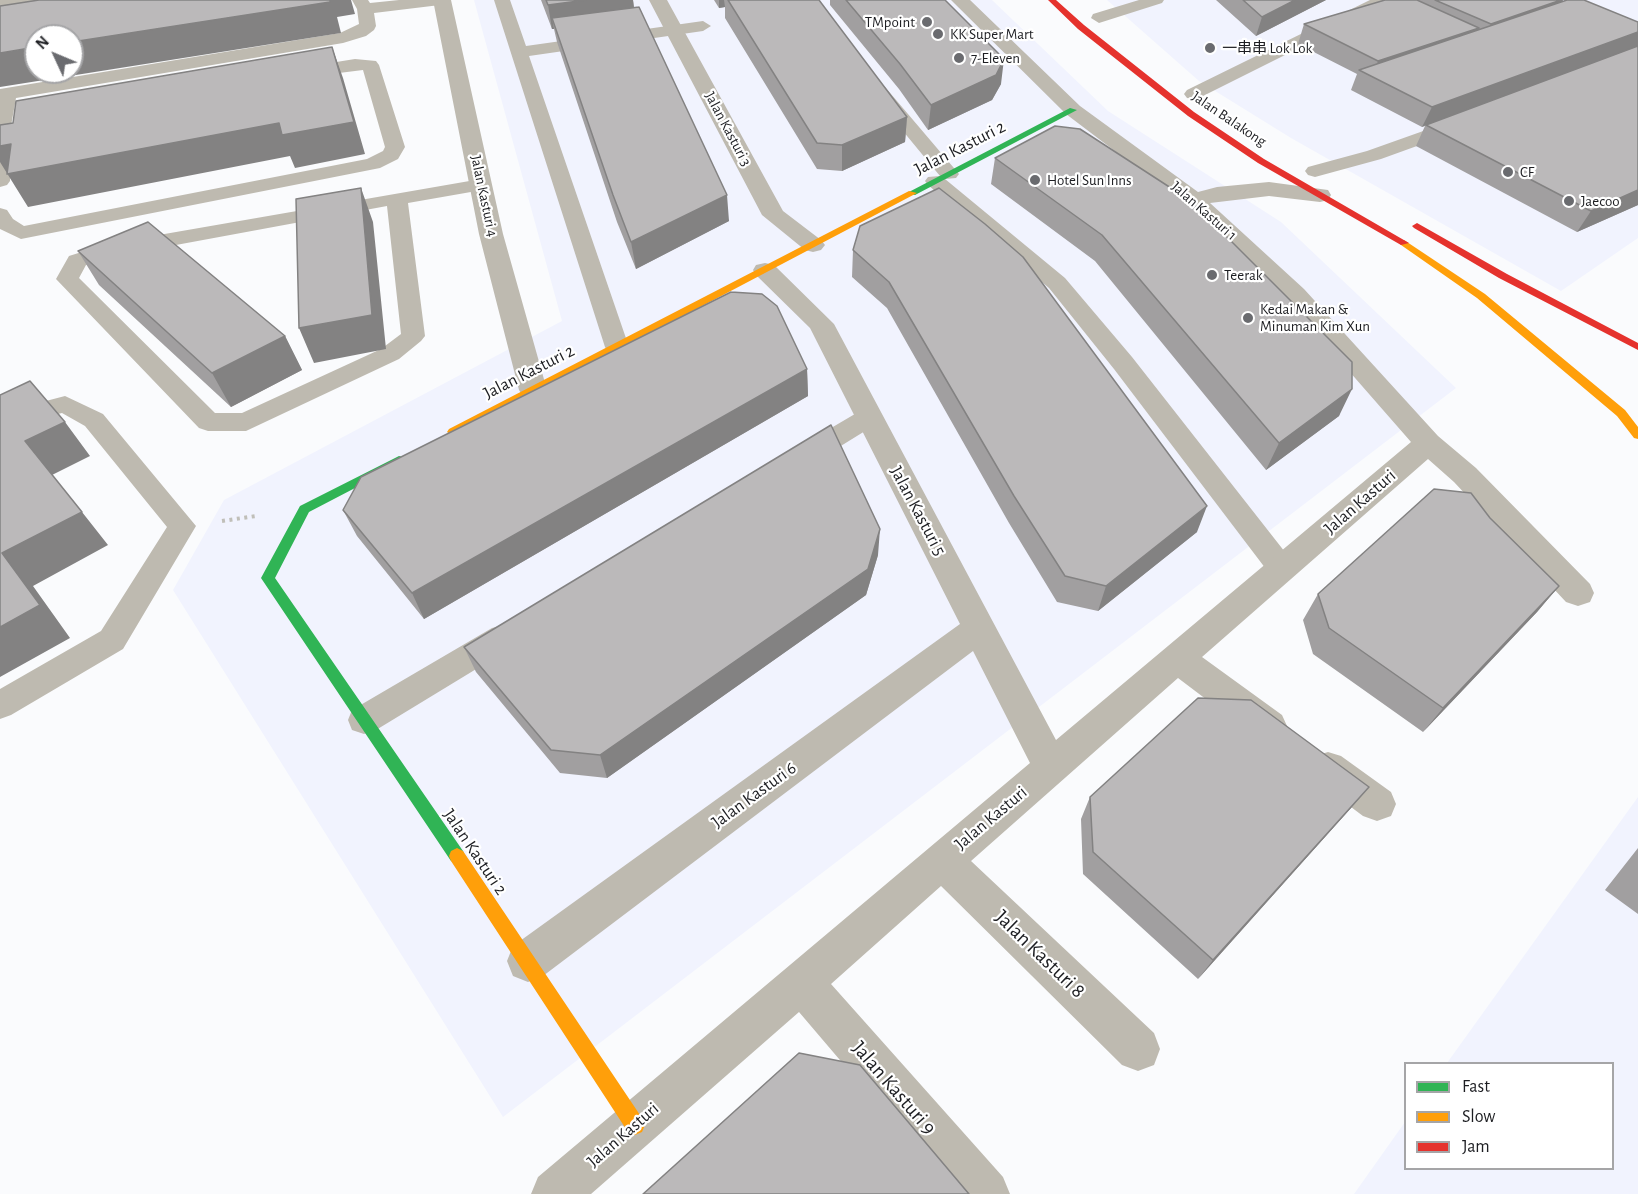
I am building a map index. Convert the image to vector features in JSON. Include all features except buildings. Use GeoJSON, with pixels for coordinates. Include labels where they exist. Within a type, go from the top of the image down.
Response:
{"type":"FeatureCollection","features":[{"type":"Feature","properties":{"kind":"main road","name":"Jalan Balakong"},"geometry":{"type":"LineString","coordinates":[[1052,0],[1081,27],[1191,114],[1261,161],[1328,189],[1481,296],[1621,412],[1638,435]]}},
{"type":"Feature","properties":{"kind":"main road"},"geometry":{"type":"LineString","coordinates":[[1086,6],[1115,31]]}},
{"type":"Feature","properties":{"kind":"main road","name":"Jalan Balakong"},"geometry":{"type":"LineString","coordinates":[[1188,90],[1211,106]]}},
{"type":"Feature","properties":{"kind":"main road","name":"Jalan Kasturi 2"},"geometry":{"type":"LineString","coordinates":[[439,439],[1073,110]]}},
{"type":"Feature","properties":{"kind":"main road","name":"Jalan Balakong"},"geometry":{"type":"LineString","coordinates":[[1310,168],[1328,189]]}},
{"type":"Feature","properties":{"kind":"main road"},"geometry":{"type":"LineString","coordinates":[[1412,224],[1503,276],[1638,347]]}},
{"type":"Feature","properties":{"kind":"main road"},"geometry":{"type":"LineString","coordinates":[[304,510],[408,455]]}},
{"type":"Feature","properties":{"kind":"main road","name":"Jalan Kasturi 2"},"geometry":{"type":"LineString","coordinates":[[304,510],[268,578],[528,962],[635,1125]]}},
{"type":"Feature","properties":{"kind":"street","name":"Jalan Kasturi 4"},"geometry":{"type":"LineString","coordinates":[[441,0],[491,234],[533,390]]}},
{"type":"Feature","properties":{"kind":"street","name":"Jalan Kasturi 3"},"geometry":{"type":"LineString","coordinates":[[658,0],[774,215],[813,245]]}},
{"type":"Feature","properties":{"kind":"street","name":"Jalan Kasturi 1"},"geometry":{"type":"LineString","coordinates":[[960,0],[1073,110],[1194,200],[1295,294],[1428,443],[1465,475],[1578,593]]}},
{"type":"Feature","properties":{"kind":"street"},"geometry":{"type":"LineString","coordinates":[[1217,194],[1233,185],[1261,161]]}},
{"type":"Feature","properties":{"kind":"street"},"geometry":{"type":"LineString","coordinates":[[1194,200],[1217,194],[1269,189],[1328,189]]}},
{"type":"Feature","properties":{"kind":"street","name":"Jalan Kasturi 5"},"geometry":{"type":"LineString","coordinates":[[765,270],[821,324],[1051,767]]}},
{"type":"Feature","properties":{"kind":"street","name":"Jalan Kasturi"},"geometry":{"type":"LineString","coordinates":[[555,1194],[1428,443]]}},
{"type":"Feature","properties":{"kind":"street","name":"Jalan Kasturi 6"},"geometry":{"type":"LineString","coordinates":[[528,962],[980,628]]}},
{"type":"Feature","properties":{"kind":"street"},"geometry":{"type":"LineString","coordinates":[[1177,658],[1377,804]]}},
{"type":"Feature","properties":{"kind":"street","name":"Jalan Kasturi 8"},"geometry":{"type":"LineString","coordinates":[[942,860],[1138,1048]]}},
{"type":"Feature","properties":{"kind":"street","name":"Jalan Kasturi 9"},"geometry":{"type":"LineString","coordinates":[[801,982],[986,1194]]}},
{"type":"Feature","properties":{"kind":"lane"},"geometry":{"type":"LineString","coordinates":[[0,5],[31,0]]}},
{"type":"Feature","properties":{"kind":"lane"},"geometry":{"type":"LineString","coordinates":[[0,181],[4,95],[343,38],[360,32],[368,26],[363,4],[441,0]]}},
{"type":"Feature","properties":{"kind":"lane"},"geometry":{"type":"LineString","coordinates":[[502,0],[617,347]]}},
{"type":"Feature","properties":{"kind":"lane"},"geometry":{"type":"LineString","coordinates":[[1188,90],[1383,0]]}},
{"type":"Feature","properties":{"kind":"lane"},"geometry":{"type":"LineString","coordinates":[[1099,18],[1145,2]]}},
{"type":"Feature","properties":{"kind":"lane"},"geometry":{"type":"LineString","coordinates":[[519,52],[703,26]]}},
{"type":"Feature","properties":{"kind":"lane"},"geometry":{"type":"LineString","coordinates":[[0,214],[5,223],[21,233],[374,165],[391,155],[395,147],[370,65],[355,64],[284,76]]}},
{"type":"Feature","properties":{"kind":"lane"},"geometry":{"type":"LineString","coordinates":[[869,78],[942,178],[1057,283],[1123,363],[1282,569]]}},
{"type":"Feature","properties":{"kind":"lane"},"geometry":{"type":"LineString","coordinates":[[1310,168],[1374,155],[1477,117]]}},
{"type":"Feature","properties":{"kind":"lane"},"geometry":{"type":"LineString","coordinates":[[1,126],[24,122]]}},
{"type":"Feature","properties":{"kind":"lane"},"geometry":{"type":"LineString","coordinates":[[397,198],[413,336],[390,354],[246,422],[208,422],[67,279],[77,261],[107,251],[397,198],[481,185]]}},
{"type":"Feature","properties":{"kind":"lane"},"geometry":{"type":"LineString","coordinates":[[0,423],[18,415],[65,404],[94,420],[182,526],[112,640],[0,705]]}},
{"type":"Feature","properties":{"kind":"lane"},"geometry":{"type":"LineString","coordinates":[[778,471],[869,417]]}},
{"type":"Feature","properties":{"kind":"lane"},"geometry":{"type":"LineString","coordinates":[[364,720],[525,623]]}},
{"type":"Feature","properties":{"kind":"path"},"geometry":{"type":"LineString","coordinates":[[182,526],[304,510]]}},
{"type":"Feature","properties":{"kind":"shaded area"},"geometry":{"type":"Polygon","coordinates":[[[474,0],[992,0],[1108,111],[1281,222],[1456,388],[503,1117],[173,590],[224,500],[562,321],[474,0]]]}},
{"type":"Feature","properties":{"kind":"shaded area"},"geometry":{"type":"Polygon","coordinates":[[[1107,0],[1638,0],[1638,238],[1561,291],[1291,138],[1199,81],[1107,0]]]}},
{"type":"Feature","properties":{"kind":"shaded area"},"geometry":{"type":"Polygon","coordinates":[[[1638,797],[1638,1194],[1354,1194],[1404,1123],[1404,1170],[1614,1170],[1614,1062],[1448,1062],[1638,797]]]}},
{"type":"Feature","properties":{"kind":"traffic: fast"},"geometry":{"type":"LineString","coordinates":[[912,193],[1073,110]]}},
{"type":"Feature","properties":{"kind":"traffic: fast"},"geometry":{"type":"LineString","coordinates":[[399,460],[304,509],[268,578],[457,856]]}},
{"type":"Feature","properties":{"kind":"traffic: slow"},"geometry":{"type":"LineString","coordinates":[[453,432],[912,193]]}},
{"type":"Feature","properties":{"kind":"traffic: slow"},"geometry":{"type":"LineString","coordinates":[[1404,243],[1481,296],[1621,413],[1638,435]]}},
{"type":"Feature","properties":{"kind":"traffic: slow"},"geometry":{"type":"LineString","coordinates":[[457,856],[635,1125]]}},
{"type":"Feature","properties":{"kind":"traffic: jam"},"geometry":{"type":"LineString","coordinates":[[1052,0],[1081,27],[1191,114],[1261,161],[1404,243]]}},
{"type":"Feature","properties":{"kind":"traffic: jam"},"geometry":{"type":"LineString","coordinates":[[1417,226],[1503,276],[1638,347]]}},
{"type":"Feature","properties":{"kind":"place","name":"TMpoint"},"geometry":{"type":"Point","coordinates":[927,22]}},
{"type":"Feature","properties":{"kind":"place","name":"KK Super Mart"},"geometry":{"type":"Point","coordinates":[938,34]}},
{"type":"Feature","properties":{"kind":"place","name":"一串串 Lok Lok"},"geometry":{"type":"Point","coordinates":[1210,48]}},
{"type":"Feature","properties":{"kind":"place","name":"7-Eleven"},"geometry":{"type":"Point","coordinates":[959,58]}},
{"type":"Feature","properties":{"kind":"place","name":"CF"},"geometry":{"type":"Point","coordinates":[1508,172]}},
{"type":"Feature","properties":{"kind":"place","name":"Hotel Sun Inns"},"geometry":{"type":"Point","coordinates":[1035,180]}},
{"type":"Feature","properties":{"kind":"place","name":"Jaecoo"},"geometry":{"type":"Point","coordinates":[1569,201]}},
{"type":"Feature","properties":{"kind":"place","name":"Teerak"},"geometry":{"type":"Point","coordinates":[1212,275]}},
{"type":"Feature","properties":{"kind":"place","name":"Kedai Makan & Minuman Kim Xun"},"geometry":{"type":"Point","coordinates":[1248,318]}}]}
